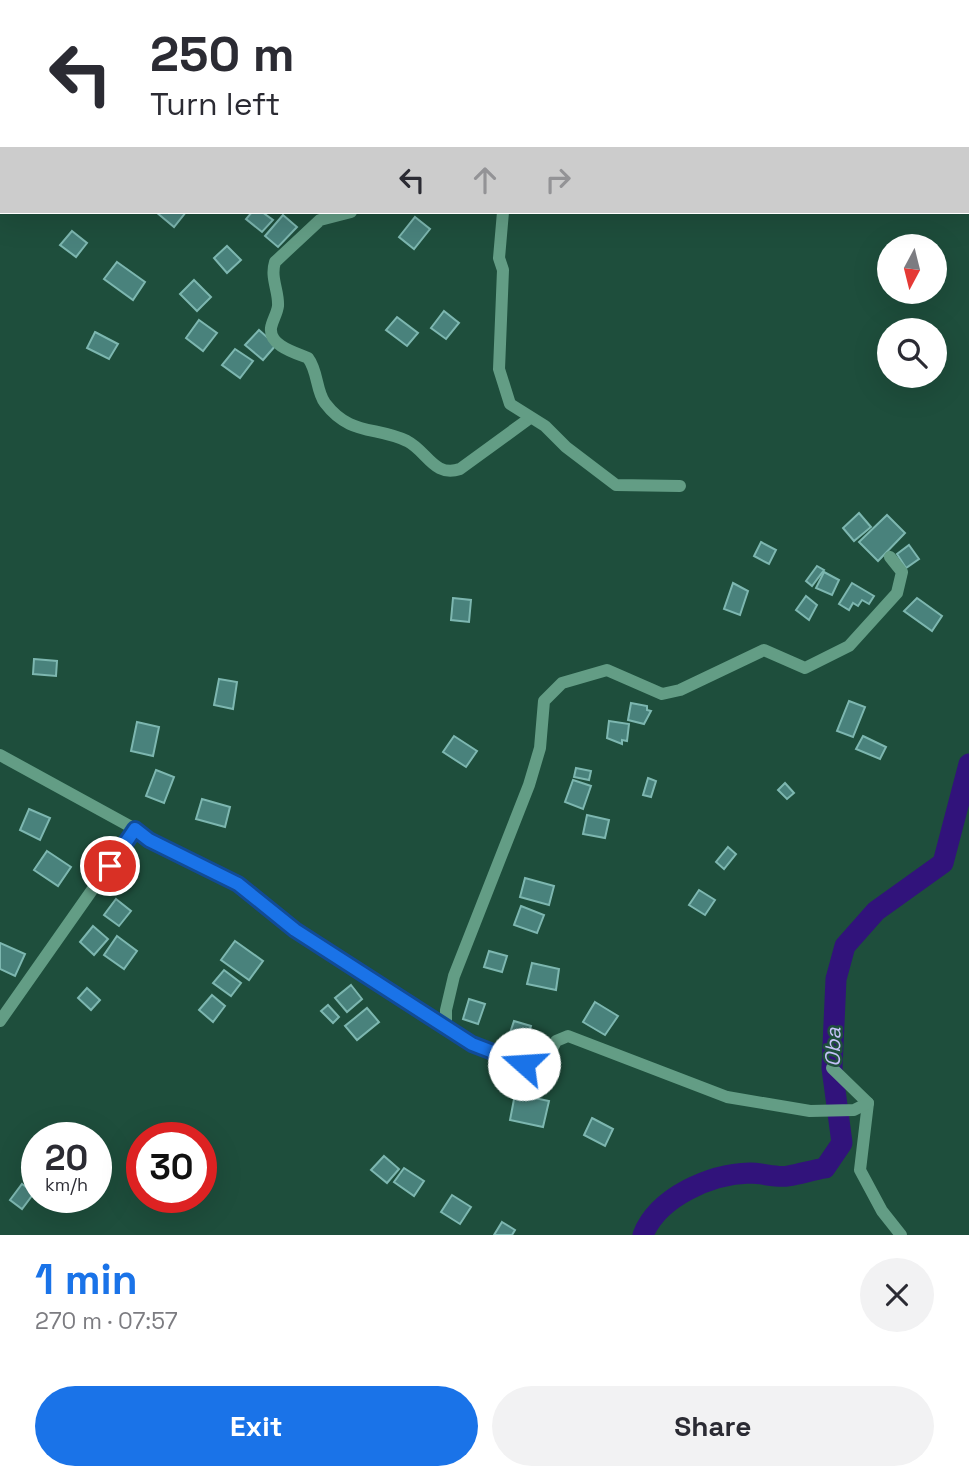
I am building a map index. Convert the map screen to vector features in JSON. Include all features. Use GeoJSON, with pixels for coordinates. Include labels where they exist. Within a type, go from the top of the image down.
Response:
{"type":"FeatureCollection","features":[{"type":"Feature","properties":{"kind":"street"},"geometry":{"type":"LineString","coordinates":[[344,214],[320,220],[275,262],[273,269],[278,305],[270,330],[272,337],[279,345],[308,358],[323,401],[351,427],[406,441],[438,469],[449,473],[460,469],[530,418]]}},
{"type":"Feature","properties":{"kind":"street"},"geometry":{"type":"LineString","coordinates":[[503,214],[499,258],[503,270],[499,369],[510,404],[545,426],[566,447],[616,485],[680,486]]}},
{"type":"Feature","properties":{"kind":"street"},"geometry":{"type":"LineString","coordinates":[[446,1026],[446,1010],[454,976],[506,847],[540,748],[544,701],[562,683],[607,670],[663,694],[680,690],[764,650],[805,668],[827,659],[849,646],[897,593],[902,572],[890,557]]}},
{"type":"Feature","properties":{"kind":"street"},"geometry":{"type":"LineString","coordinates":[[1,758],[135,829],[149,840],[238,884],[295,930],[472,1044],[506,1059],[542,1069],[556,1041],[568,1036],[727,1097],[810,1111],[854,1110],[868,1103]]}},
{"type":"Feature","properties":{"kind":"street"},"geometry":{"type":"LineString","coordinates":[[0,1021],[135,829]]}},
{"type":"Feature","properties":{"kind":"street"},"geometry":{"type":"LineString","coordinates":[[832,1068],[868,1103]]}},
{"type":"Feature","properties":{"kind":"street"},"geometry":{"type":"LineString","coordinates":[[868,1103],[860,1170],[882,1211],[901,1235]]}},
{"type":"Feature","properties":{"kind":"building"},"geometry":{"type":"Polygon","coordinates":[[[158,214],[184,214],[174,227],[158,214]]]}},
{"type":"Feature","properties":{"kind":"building"},"geometry":{"type":"Polygon","coordinates":[[[250,214],[265,214],[273,220],[262,232],[246,219],[250,214]]]}},
{"type":"Feature","properties":{"kind":"building"},"geometry":{"type":"Polygon","coordinates":[[[283,215],[297,227],[278,247],[265,236],[283,215]]]}},
{"type":"Feature","properties":{"kind":"building"},"geometry":{"type":"Polygon","coordinates":[[[415,217],[430,229],[414,249],[399,237],[415,217]]]}},
{"type":"Feature","properties":{"kind":"building"},"geometry":{"type":"Polygon","coordinates":[[[72,231],[87,243],[76,257],[60,245],[72,231]]]}},
{"type":"Feature","properties":{"kind":"building"},"geometry":{"type":"Polygon","coordinates":[[[227,246],[241,260],[227,273],[214,258],[227,246]]]}},
{"type":"Feature","properties":{"kind":"building"},"geometry":{"type":"Polygon","coordinates":[[[117,262],[145,282],[133,300],[104,279],[117,262]]]}},
{"type":"Feature","properties":{"kind":"building"},"geometry":{"type":"Polygon","coordinates":[[[194,280],[211,297],[197,311],[180,294],[194,280]]]}},
{"type":"Feature","properties":{"kind":"building"},"geometry":{"type":"Polygon","coordinates":[[[444,311],[459,323],[446,339],[431,328],[444,311]]]}},
{"type":"Feature","properties":{"kind":"building"},"geometry":{"type":"Polygon","coordinates":[[[397,317],[418,333],[407,346],[386,330],[397,317]]]}},
{"type":"Feature","properties":{"kind":"building"},"geometry":{"type":"Polygon","coordinates":[[[199,320],[217,333],[203,351],[186,338],[199,320]]]}},
{"type":"Feature","properties":{"kind":"building"},"geometry":{"type":"Polygon","coordinates":[[[259,330],[276,345],[263,360],[245,345],[259,330]]]}},
{"type":"Feature","properties":{"kind":"building"},"geometry":{"type":"Polygon","coordinates":[[[95,332],[118,344],[109,359],[87,348],[95,332]]]}},
{"type":"Feature","properties":{"kind":"building"},"geometry":{"type":"Polygon","coordinates":[[[235,349],[253,361],[240,378],[222,365],[235,349]]]}},
{"type":"Feature","properties":{"kind":"building"},"geometry":{"type":"Polygon","coordinates":[[[859,513],[871,527],[854,541],[843,528],[859,513]]]}},
{"type":"Feature","properties":{"kind":"building"},"geometry":{"type":"Polygon","coordinates":[[[887,515],[905,533],[878,561],[859,542],[887,515]]]}},
{"type":"Feature","properties":{"kind":"building"},"geometry":{"type":"Polygon","coordinates":[[[761,542],[776,550],[769,564],[754,556],[761,542]]]}},
{"type":"Feature","properties":{"kind":"building"},"geometry":{"type":"Polygon","coordinates":[[[909,545],[919,559],[906,568],[897,554],[909,545]]]}},
{"type":"Feature","properties":{"kind":"building"},"geometry":{"type":"Polygon","coordinates":[[[817,566],[824,570],[812,586],[806,581],[817,566]]]}},
{"type":"Feature","properties":{"kind":"building"},"geometry":{"type":"Polygon","coordinates":[[[824,572],[839,580],[832,595],[816,588],[824,572]]]}},
{"type":"Feature","properties":{"kind":"building"},"geometry":{"type":"Polygon","coordinates":[[[733,583],[748,591],[740,615],[724,609],[733,583]]]}},
{"type":"Feature","properties":{"kind":"building"},"geometry":{"type":"Polygon","coordinates":[[[852,583],[874,596],[869,604],[862,600],[858,606],[853,603],[849,610],[839,604],[852,583]]]}},
{"type":"Feature","properties":{"kind":"building"},"geometry":{"type":"Polygon","coordinates":[[[806,596],[817,605],[809,620],[796,610],[806,596]]]}},
{"type":"Feature","properties":{"kind":"building"},"geometry":{"type":"Polygon","coordinates":[[[453,598],[471,600],[469,622],[451,620],[453,598]]]}},
{"type":"Feature","properties":{"kind":"building"},"geometry":{"type":"Polygon","coordinates":[[[917,598],[942,616],[932,631],[904,611],[917,598]]]}},
{"type":"Feature","properties":{"kind":"building"},"geometry":{"type":"Polygon","coordinates":[[[34,659],[57,661],[56,676],[33,674],[34,659]]]}},
{"type":"Feature","properties":{"kind":"building"},"geometry":{"type":"Polygon","coordinates":[[[219,679],[237,682],[233,709],[214,705],[219,679]]]}},
{"type":"Feature","properties":{"kind":"building"},"geometry":{"type":"Polygon","coordinates":[[[849,701],[865,707],[853,737],[837,731],[849,701]]]}},
{"type":"Feature","properties":{"kind":"building"},"geometry":{"type":"Polygon","coordinates":[[[631,703],[647,706],[647,710],[651,711],[644,724],[628,720],[631,703]]]}},
{"type":"Feature","properties":{"kind":"building"},"geometry":{"type":"Polygon","coordinates":[[[609,721],[629,724],[627,741],[622,740],[622,744],[607,738],[609,721]]]}},
{"type":"Feature","properties":{"kind":"building"},"geometry":{"type":"Polygon","coordinates":[[[137,722],[159,727],[153,756],[131,751],[137,722]]]}},
{"type":"Feature","properties":{"kind":"building"},"geometry":{"type":"Polygon","coordinates":[[[454,736],[477,751],[466,767],[443,752],[454,736]]]}},
{"type":"Feature","properties":{"kind":"building"},"geometry":{"type":"Polygon","coordinates":[[[863,736],[886,747],[880,759],[856,749],[863,736]]]}},
{"type":"Feature","properties":{"kind":"building"},"geometry":{"type":"Polygon","coordinates":[[[576,768],[591,771],[589,780],[574,777],[576,768]]]}},
{"type":"Feature","properties":{"kind":"building"},"geometry":{"type":"Polygon","coordinates":[[[156,770],[174,777],[164,803],[146,796],[156,770]]]}},
{"type":"Feature","properties":{"kind":"building"},"geometry":{"type":"Polygon","coordinates":[[[648,778],[656,781],[651,797],[643,795],[648,778]]]}},
{"type":"Feature","properties":{"kind":"building"},"geometry":{"type":"Polygon","coordinates":[[[573,780],[591,786],[583,809],[565,802],[573,780]]]}},
{"type":"Feature","properties":{"kind":"building"},"geometry":{"type":"Polygon","coordinates":[[[785,783],[794,793],[787,799],[778,790],[785,783]]]}},
{"type":"Feature","properties":{"kind":"building"},"geometry":{"type":"Polygon","coordinates":[[[202,799],[230,807],[225,827],[196,819],[202,799]]]}},
{"type":"Feature","properties":{"kind":"building"},"geometry":{"type":"Polygon","coordinates":[[[29,809],[50,818],[40,840],[20,830],[29,809]]]}},
{"type":"Feature","properties":{"kind":"building"},"geometry":{"type":"Polygon","coordinates":[[[587,815],[609,820],[605,838],[583,834],[587,815]]]}},
{"type":"Feature","properties":{"kind":"building"},"geometry":{"type":"Polygon","coordinates":[[[728,847],[736,854],[724,869],[716,862],[728,847]]]}},
{"type":"Feature","properties":{"kind":"building"},"geometry":{"type":"Polygon","coordinates":[[[47,851],[71,867],[58,886],[34,870],[47,851]]]}},
{"type":"Feature","properties":{"kind":"building"},"geometry":{"type":"Polygon","coordinates":[[[525,878],[554,886],[549,905],[520,897],[525,878]]]}},
{"type":"Feature","properties":{"kind":"building"},"geometry":{"type":"Polygon","coordinates":[[[699,890],[715,900],[705,915],[689,905],[699,890]]]}},
{"type":"Feature","properties":{"kind":"building"},"geometry":{"type":"Polygon","coordinates":[[[116,899],[131,911],[119,926],[104,915],[116,899]]]}},
{"type":"Feature","properties":{"kind":"building"},"geometry":{"type":"Polygon","coordinates":[[[521,906],[544,915],[537,933],[514,925],[521,906]]]}},
{"type":"Feature","properties":{"kind":"building"},"geometry":{"type":"Polygon","coordinates":[[[93,926],[108,939],[94,955],[80,942],[93,926]]]}},
{"type":"Feature","properties":{"kind":"building"},"geometry":{"type":"Polygon","coordinates":[[[117,936],[137,951],[124,969],[104,955],[117,936]]]}},
{"type":"Feature","properties":{"kind":"building"},"geometry":{"type":"Polygon","coordinates":[[[235,941],[263,961],[249,980],[221,960],[235,941]]]}},
{"type":"Feature","properties":{"kind":"building"},"geometry":{"type":"Polygon","coordinates":[[[0,943],[25,954],[15,976],[0,969],[0,943]]]}},
{"type":"Feature","properties":{"kind":"building"},"geometry":{"type":"Polygon","coordinates":[[[489,951],[507,956],[502,972],[484,967],[489,951]]]}},
{"type":"Feature","properties":{"kind":"building"},"geometry":{"type":"Polygon","coordinates":[[[532,963],[559,969],[556,990],[527,984],[532,963]]]}},
{"type":"Feature","properties":{"kind":"building"},"geometry":{"type":"Polygon","coordinates":[[[224,970],[241,983],[231,996],[213,983],[224,970]]]}},
{"type":"Feature","properties":{"kind":"building"},"geometry":{"type":"Polygon","coordinates":[[[351,985],[362,999],[347,1012],[335,998],[351,985]]]}},
{"type":"Feature","properties":{"kind":"building"},"geometry":{"type":"Polygon","coordinates":[[[87,988],[100,1000],[91,1010],[78,998],[87,988]]]}},
{"type":"Feature","properties":{"kind":"building"},"geometry":{"type":"Polygon","coordinates":[[[212,995],[225,1006],[213,1022],[199,1010],[212,995]]]}},
{"type":"Feature","properties":{"kind":"building"},"geometry":{"type":"Polygon","coordinates":[[[469,999],[485,1004],[478,1024],[463,1019],[469,999]]]}},
{"type":"Feature","properties":{"kind":"building"},"geometry":{"type":"Polygon","coordinates":[[[595,1002],[618,1016],[605,1035],[583,1022],[595,1002]]]}},
{"type":"Feature","properties":{"kind":"building"},"geometry":{"type":"Polygon","coordinates":[[[328,1005],[339,1017],[333,1023],[321,1011],[328,1005]]]}},
{"type":"Feature","properties":{"kind":"building"},"geometry":{"type":"Polygon","coordinates":[[[367,1008],[379,1022],[357,1040],[345,1026],[367,1008]]]}},
{"type":"Feature","properties":{"kind":"building"},"geometry":{"type":"Polygon","coordinates":[[[514,1021],[531,1026],[525,1047],[507,1042],[514,1021]]]}},
{"type":"Feature","properties":{"kind":"building"},"geometry":{"type":"Polygon","coordinates":[[[515,1094],[549,1101],[543,1127],[510,1120],[515,1094]]]}},
{"type":"Feature","properties":{"kind":"building"},"geometry":{"type":"Polygon","coordinates":[[[592,1118],[613,1129],[605,1146],[584,1135],[592,1118]]]}},
{"type":"Feature","properties":{"kind":"building"},"geometry":{"type":"Polygon","coordinates":[[[384,1156],[399,1169],[387,1183],[371,1170],[384,1156]]]}},
{"type":"Feature","properties":{"kind":"building"},"geometry":{"type":"Polygon","coordinates":[[[404,1168],[424,1181],[414,1196],[394,1182],[404,1168]]]}},
{"type":"Feature","properties":{"kind":"building"},"geometry":{"type":"Polygon","coordinates":[[[21,1185],[21,1208],[10,1200],[21,1185]]]}},
{"type":"Feature","properties":{"kind":"building"},"geometry":{"type":"Polygon","coordinates":[[[452,1195],[471,1207],[460,1224],[441,1212],[452,1195]]]}},
{"type":"Feature","properties":{"kind":"building"},"geometry":{"type":"Polygon","coordinates":[[[502,1222],[515,1230],[512,1235],[494,1235],[502,1222]]]}},
{"type":"Feature","properties":{"kind":"waterway","name":"Oba"},"geometry":{"type":"LineString","coordinates":[[643,1235],[660,1209],[687,1190],[703,1183],[735,1174],[783,1176],[825,1168],[842,1143],[832,1068],[836,979],[845,946],[876,911],[943,863],[969,764]]}},
{"type":"Feature","properties":{"kind":"route"},"geometry":{"type":"LineString","coordinates":[[110,866],[135,829],[149,840],[238,884],[295,930],[472,1044],[524,1064]]}}]}
